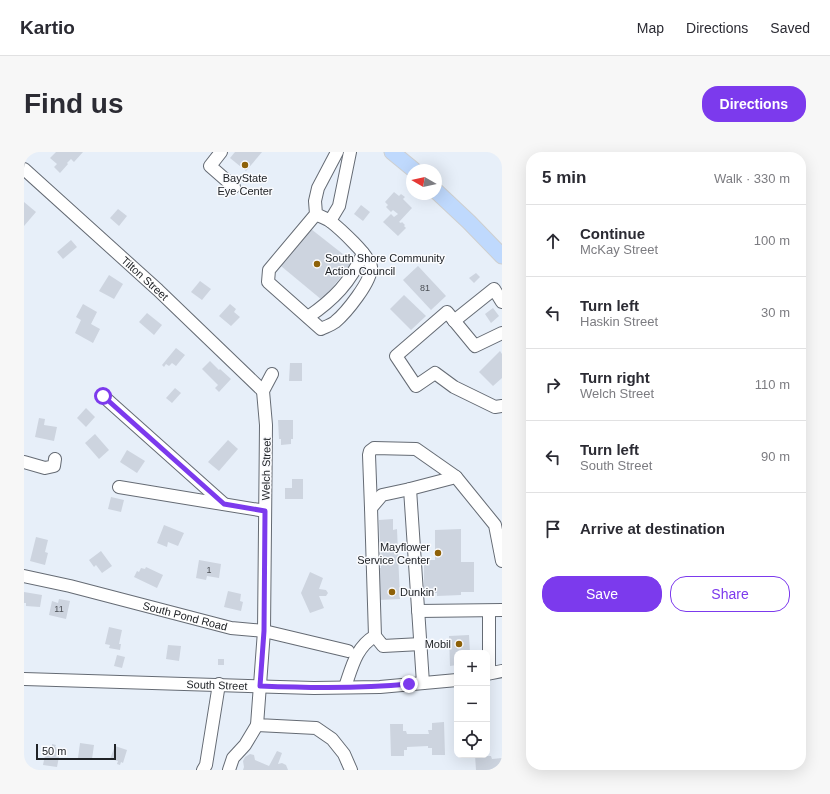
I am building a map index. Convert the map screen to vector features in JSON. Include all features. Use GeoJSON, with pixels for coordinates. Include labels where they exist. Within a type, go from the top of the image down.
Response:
{"type":"FeatureCollection","features":[{"type":"Feature","properties":{"kind":"main road"},"geometry":{"type":"LineString","coordinates":[[397,154],[408,164]]}},
{"type":"Feature","properties":{"kind":"main road"},"geometry":{"type":"LineString","coordinates":[[442,197],[502,256]]}},
{"type":"Feature","properties":{"kind":"street"},"geometry":{"type":"LineString","coordinates":[[221,152],[210,166],[234,187]]}},
{"type":"Feature","properties":{"kind":"street"},"geometry":{"type":"LineString","coordinates":[[316,214],[330,221],[347,236],[367,257],[371,266],[368,280],[356,299],[334,323],[321,328],[268,282],[268,270],[316,214],[315,201],[318,188],[338,152]]}},
{"type":"Feature","properties":{"kind":"street"},"geometry":{"type":"LineString","coordinates":[[330,221],[339,206],[350,152]]}},
{"type":"Feature","properties":{"kind":"street","name":"Tilton Street"},"geometry":{"type":"LineString","coordinates":[[24,169],[158,290],[263,391]]}},
{"type":"Feature","properties":{"kind":"street"},"geometry":{"type":"LineString","coordinates":[[308,317],[322,307],[345,286],[357,268],[363,253]]}},
{"type":"Feature","properties":{"kind":"street"},"geometry":{"type":"LineString","coordinates":[[454,320],[494,289],[502,302]]}},
{"type":"Feature","properties":{"kind":"street"},"geometry":{"type":"LineString","coordinates":[[502,334],[475,346],[447,312],[396,356],[416,386],[436,373],[454,387],[495,407],[502,406]]}},
{"type":"Feature","properties":{"kind":"street"},"geometry":{"type":"LineString","coordinates":[[263,391],[272,374]]}},
{"type":"Feature","properties":{"kind":"street","name":"Welch Street"},"geometry":{"type":"LineString","coordinates":[[257,725],[264,631],[266,425],[263,391]]}},
{"type":"Feature","properties":{"kind":"street"},"geometry":{"type":"LineString","coordinates":[[103,396],[224,504]]}},
{"type":"Feature","properties":{"kind":"street"},"geometry":{"type":"LineString","coordinates":[[421,644],[383,646],[375,636],[370,451],[374,448],[416,449],[456,477],[495,525],[502,561]]}},
{"type":"Feature","properties":{"kind":"street"},"geometry":{"type":"LineString","coordinates":[[24,462],[45,468],[54,466],[55,458]]}},
{"type":"Feature","properties":{"kind":"street"},"geometry":{"type":"LineString","coordinates":[[371,508],[382,495],[456,477]]}},
{"type":"Feature","properties":{"kind":"street"},"geometry":{"type":"LineString","coordinates":[[119,486],[265,511]]}},
{"type":"Feature","properties":{"kind":"street"},"geometry":{"type":"LineString","coordinates":[[410,489],[423,683]]}},
{"type":"Feature","properties":{"kind":"street","name":"South Pond Road"},"geometry":{"type":"LineString","coordinates":[[24,576],[70,586],[231,628],[264,631],[348,651]]}},
{"type":"Feature","properties":{"kind":"street"},"geometry":{"type":"LineString","coordinates":[[418,612],[495,611],[490,656]]}},
{"type":"Feature","properties":{"kind":"street"},"geometry":{"type":"LineString","coordinates":[[345,687],[354,660],[366,642],[375,636]]}},
{"type":"Feature","properties":{"kind":"street"},"geometry":{"type":"LineString","coordinates":[[490,674],[502,671]]}},
{"type":"Feature","properties":{"kind":"street","name":"South Street"},"geometry":{"type":"LineString","coordinates":[[24,679],[219,684],[301,688],[380,687],[454,680]]}},
{"type":"Feature","properties":{"kind":"street"},"geometry":{"type":"LineString","coordinates":[[204,770],[219,684]]}},
{"type":"Feature","properties":{"kind":"street"},"geometry":{"type":"LineString","coordinates":[[229,770],[233,758],[245,744],[257,725],[316,728],[332,739],[344,754],[351,770]]}},
{"type":"Feature","properties":{"kind":"building"},"geometry":{"type":"Polygon","coordinates":[[[56,152],[83,152],[74,162],[71,159],[60,173],[54,167],[57,164],[50,158],[56,152]]]}},
{"type":"Feature","properties":{"kind":"building","name":"BayState Eye Center"},"geometry":{"type":"Polygon","coordinates":[[[235,152],[262,152],[246,171],[230,158],[235,152]]]}},
{"type":"Feature","properties":{"kind":"building"},"geometry":{"type":"Polygon","coordinates":[[[394,192],[399,196],[401,194],[405,197],[403,199],[412,208],[399,222],[402,222],[406,228],[398,236],[383,222],[391,214],[394,217],[398,214],[393,210],[391,212],[386,207],[388,205],[385,202],[394,192]]]}},
{"type":"Feature","properties":{"kind":"building"},"geometry":{"type":"Polygon","coordinates":[[[24,202],[36,212],[24,226],[24,202]]]}},
{"type":"Feature","properties":{"kind":"building"},"geometry":{"type":"Polygon","coordinates":[[[361,205],[370,212],[363,221],[354,214],[361,205]]]}},
{"type":"Feature","properties":{"kind":"building"},"geometry":{"type":"Polygon","coordinates":[[[118,209],[127,216],[119,226],[110,218],[118,209]]]}},
{"type":"Feature","properties":{"kind":"building","name":"South Shore Community Action Council"},"geometry":{"type":"Polygon","coordinates":[[[311,229],[353,262],[322,300],[281,266],[311,229]]]}},
{"type":"Feature","properties":{"kind":"building"},"geometry":{"type":"Polygon","coordinates":[[[71,240],[77,247],[63,259],[57,252],[71,240]]]}},
{"type":"Feature","properties":{"kind":"building"},"geometry":{"type":"Polygon","coordinates":[[[418,266],[446,296],[431,310],[403,280],[418,266]]]}},
{"type":"Feature","properties":{"kind":"building"},"geometry":{"type":"Polygon","coordinates":[[[476,273],[480,277],[474,283],[469,278],[476,273]]]}},
{"type":"Feature","properties":{"kind":"building"},"geometry":{"type":"Polygon","coordinates":[[[109,275],[123,284],[114,299],[99,291],[109,275]]]}},
{"type":"Feature","properties":{"kind":"building"},"geometry":{"type":"Polygon","coordinates":[[[200,281],[211,289],[202,300],[191,292],[200,281]]]}},
{"type":"Feature","properties":{"kind":"building"},"geometry":{"type":"Polygon","coordinates":[[[404,295],[426,316],[411,330],[390,309],[404,295]]]}},
{"type":"Feature","properties":{"kind":"building"},"geometry":{"type":"Polygon","coordinates":[[[83,304],[97,312],[91,324],[100,329],[93,343],[75,333],[81,320],[76,317],[83,304]]]}},
{"type":"Feature","properties":{"kind":"building"},"geometry":{"type":"Polygon","coordinates":[[[230,304],[236,309],[234,312],[240,317],[231,326],[219,316],[230,304]]]}},
{"type":"Feature","properties":{"kind":"building"},"geometry":{"type":"Polygon","coordinates":[[[493,308],[499,316],[491,323],[485,314],[493,308]]]}},
{"type":"Feature","properties":{"kind":"building"},"geometry":{"type":"Polygon","coordinates":[[[147,313],[162,325],[154,335],[139,322],[147,313]]]}},
{"type":"Feature","properties":{"kind":"building"},"geometry":{"type":"Polygon","coordinates":[[[176,348],[185,355],[176,366],[172,363],[169,366],[166,364],[164,367],[162,365],[176,348]]]}},
{"type":"Feature","properties":{"kind":"building"},"geometry":{"type":"Polygon","coordinates":[[[500,351],[502,354],[502,378],[493,386],[479,372],[500,351]]]}},
{"type":"Feature","properties":{"kind":"building"},"geometry":{"type":"Polygon","coordinates":[[[210,361],[231,379],[219,392],[215,388],[218,385],[202,369],[210,361]]]}},
{"type":"Feature","properties":{"kind":"building"},"geometry":{"type":"Polygon","coordinates":[[[290,363],[302,363],[302,381],[289,381],[290,363]]]}},
{"type":"Feature","properties":{"kind":"building"},"geometry":{"type":"Polygon","coordinates":[[[175,388],[181,393],[172,403],[166,398],[175,388]]]}},
{"type":"Feature","properties":{"kind":"building"},"geometry":{"type":"Polygon","coordinates":[[[86,408],[95,417],[86,427],[77,418],[86,408]]]}},
{"type":"Feature","properties":{"kind":"building"},"geometry":{"type":"Polygon","coordinates":[[[39,418],[45,419],[44,425],[57,427],[54,441],[35,437],[39,418]]]}},
{"type":"Feature","properties":{"kind":"building"},"geometry":{"type":"Polygon","coordinates":[[[278,420],[293,420],[293,439],[291,439],[291,444],[281,445],[281,439],[279,439],[278,420]]]}},
{"type":"Feature","properties":{"kind":"building"},"geometry":{"type":"Polygon","coordinates":[[[95,434],[109,450],[99,459],[85,443],[95,434]]]}},
{"type":"Feature","properties":{"kind":"building"},"geometry":{"type":"Polygon","coordinates":[[[228,440],[238,449],[219,471],[208,462],[228,440]]]}},
{"type":"Feature","properties":{"kind":"building"},"geometry":{"type":"Polygon","coordinates":[[[127,450],[145,461],[137,473],[120,462],[127,450]]]}},
{"type":"Feature","properties":{"kind":"building"},"geometry":{"type":"Polygon","coordinates":[[[292,479],[303,479],[303,499],[285,499],[285,488],[292,488],[292,479]]]}},
{"type":"Feature","properties":{"kind":"building"},"geometry":{"type":"Polygon","coordinates":[[[111,497],[124,500],[121,512],[108,509],[111,497]]]}},
{"type":"Feature","properties":{"kind":"building"},"geometry":{"type":"Polygon","coordinates":[[[393,519],[393,530],[397,529],[400,599],[379,600],[377,568],[381,568],[379,520],[393,519]]]}},
{"type":"Feature","properties":{"kind":"building"},"geometry":{"type":"Polygon","coordinates":[[[164,525],[184,533],[178,546],[168,542],[167,547],[157,543],[164,525]]]}},
{"type":"Feature","properties":{"kind":"building"},"geometry":{"type":"Polygon","coordinates":[[[461,529],[461,562],[474,562],[474,592],[461,592],[461,595],[437,596],[437,593],[424,593],[424,563],[429,563],[429,560],[435,560],[435,530],[461,529]]]}},
{"type":"Feature","properties":{"kind":"building"},"geometry":{"type":"Polygon","coordinates":[[[36,537],[48,540],[45,552],[48,553],[45,565],[30,561],[36,537]]]}},
{"type":"Feature","properties":{"kind":"building"},"geometry":{"type":"Polygon","coordinates":[[[101,551],[112,566],[102,573],[96,565],[94,567],[89,560],[101,551]]]}},
{"type":"Feature","properties":{"kind":"building"},"geometry":{"type":"Polygon","coordinates":[[[199,560],[221,564],[219,578],[207,576],[206,580],[196,578],[199,560]]]}},
{"type":"Feature","properties":{"kind":"building"},"geometry":{"type":"Polygon","coordinates":[[[146,567],[163,575],[157,588],[134,577],[137,571],[139,572],[141,568],[145,569],[146,567]]]}},
{"type":"Feature","properties":{"kind":"building"},"geometry":{"type":"Polygon","coordinates":[[[310,572],[323,578],[319,589],[326,590],[328,593],[326,596],[319,596],[324,608],[310,613],[301,593],[310,572]]]}},
{"type":"Feature","properties":{"kind":"building"},"geometry":{"type":"Polygon","coordinates":[[[228,591],[241,594],[240,601],[243,602],[241,611],[224,607],[228,591]]]}},
{"type":"Feature","properties":{"kind":"building"},"geometry":{"type":"Polygon","coordinates":[[[24,592],[42,595],[40,607],[26,606],[26,603],[24,603],[24,592]]]}},
{"type":"Feature","properties":{"kind":"building"},"geometry":{"type":"Polygon","coordinates":[[[59,599],[70,601],[66,619],[49,615],[52,601],[58,603],[59,599]]]}},
{"type":"Feature","properties":{"kind":"building"},"geometry":{"type":"Polygon","coordinates":[[[109,627],[122,630],[119,644],[121,644],[120,650],[109,648],[110,645],[105,644],[109,627]]]}},
{"type":"Feature","properties":{"kind":"building","name":"Mobil"},"geometry":{"type":"Polygon","coordinates":[[[469,635],[470,650],[454,650],[454,665],[450,666],[449,636],[469,635]]]}},
{"type":"Feature","properties":{"kind":"building"},"geometry":{"type":"Polygon","coordinates":[[[168,645],[181,646],[179,661],[166,659],[168,645]]]}},
{"type":"Feature","properties":{"kind":"building"},"geometry":{"type":"Polygon","coordinates":[[[117,655],[125,657],[122,668],[114,666],[117,655]]]}},
{"type":"Feature","properties":{"kind":"building"},"geometry":{"type":"Polygon","coordinates":[[[218,659],[224,659],[224,665],[218,665],[218,659]]]}},
{"type":"Feature","properties":{"kind":"building"},"geometry":{"type":"Polygon","coordinates":[[[444,722],[445,755],[432,755],[432,748],[428,748],[428,746],[407,747],[407,750],[404,750],[404,756],[391,756],[390,724],[403,724],[403,731],[406,731],[407,734],[429,734],[428,730],[432,730],[432,723],[444,722]]]}},
{"type":"Feature","properties":{"kind":"building"},"geometry":{"type":"Polygon","coordinates":[[[80,743],[94,745],[92,759],[78,758],[80,743]]]}},
{"type":"Feature","properties":{"kind":"building"},"geometry":{"type":"Polygon","coordinates":[[[52,744],[56,745],[55,747],[58,748],[57,752],[60,752],[57,767],[43,765],[46,750],[48,751],[49,746],[52,747],[52,744]]]}},
{"type":"Feature","properties":{"kind":"building"},"geometry":{"type":"Polygon","coordinates":[[[115,746],[127,750],[123,763],[121,762],[120,765],[117,764],[118,761],[110,759],[115,746]]]}},
{"type":"Feature","properties":{"kind":"building"},"geometry":{"type":"Polygon","coordinates":[[[277,751],[282,753],[278,764],[282,763],[286,765],[288,770],[243,770],[243,761],[245,757],[250,754],[254,755],[255,760],[269,766],[277,751]]]}},
{"type":"Feature","properties":{"kind":"building"},"geometry":{"type":"Polygon","coordinates":[[[491,756],[492,759],[502,758],[502,770],[476,770],[475,758],[490,758],[491,756]]]}},
{"type":"Feature","properties":{"kind":"place","name":"BayState Eye Center"},"geometry":{"type":"Point","coordinates":[245,165]}},
{"type":"Feature","properties":{"kind":"place","name":"South Shore Community Action Council"},"geometry":{"type":"Point","coordinates":[317,264]}},
{"type":"Feature","properties":{"kind":"place","name":"Mayflower Service Center"},"geometry":{"type":"Point","coordinates":[438,553]}},
{"type":"Feature","properties":{"kind":"place","name":"Dunkin'"},"geometry":{"type":"Point","coordinates":[392,592]}},
{"type":"Feature","properties":{"kind":"place","name":"Mobil"},"geometry":{"type":"Point","coordinates":[459,644]}},
{"type":"Feature","properties":{"kind":"route"},"geometry":{"type":"LineString","coordinates":[[103,396],[224,504],[265,511],[264,631],[260,686],[307,688],[380,687],[409,684]]}}]}
